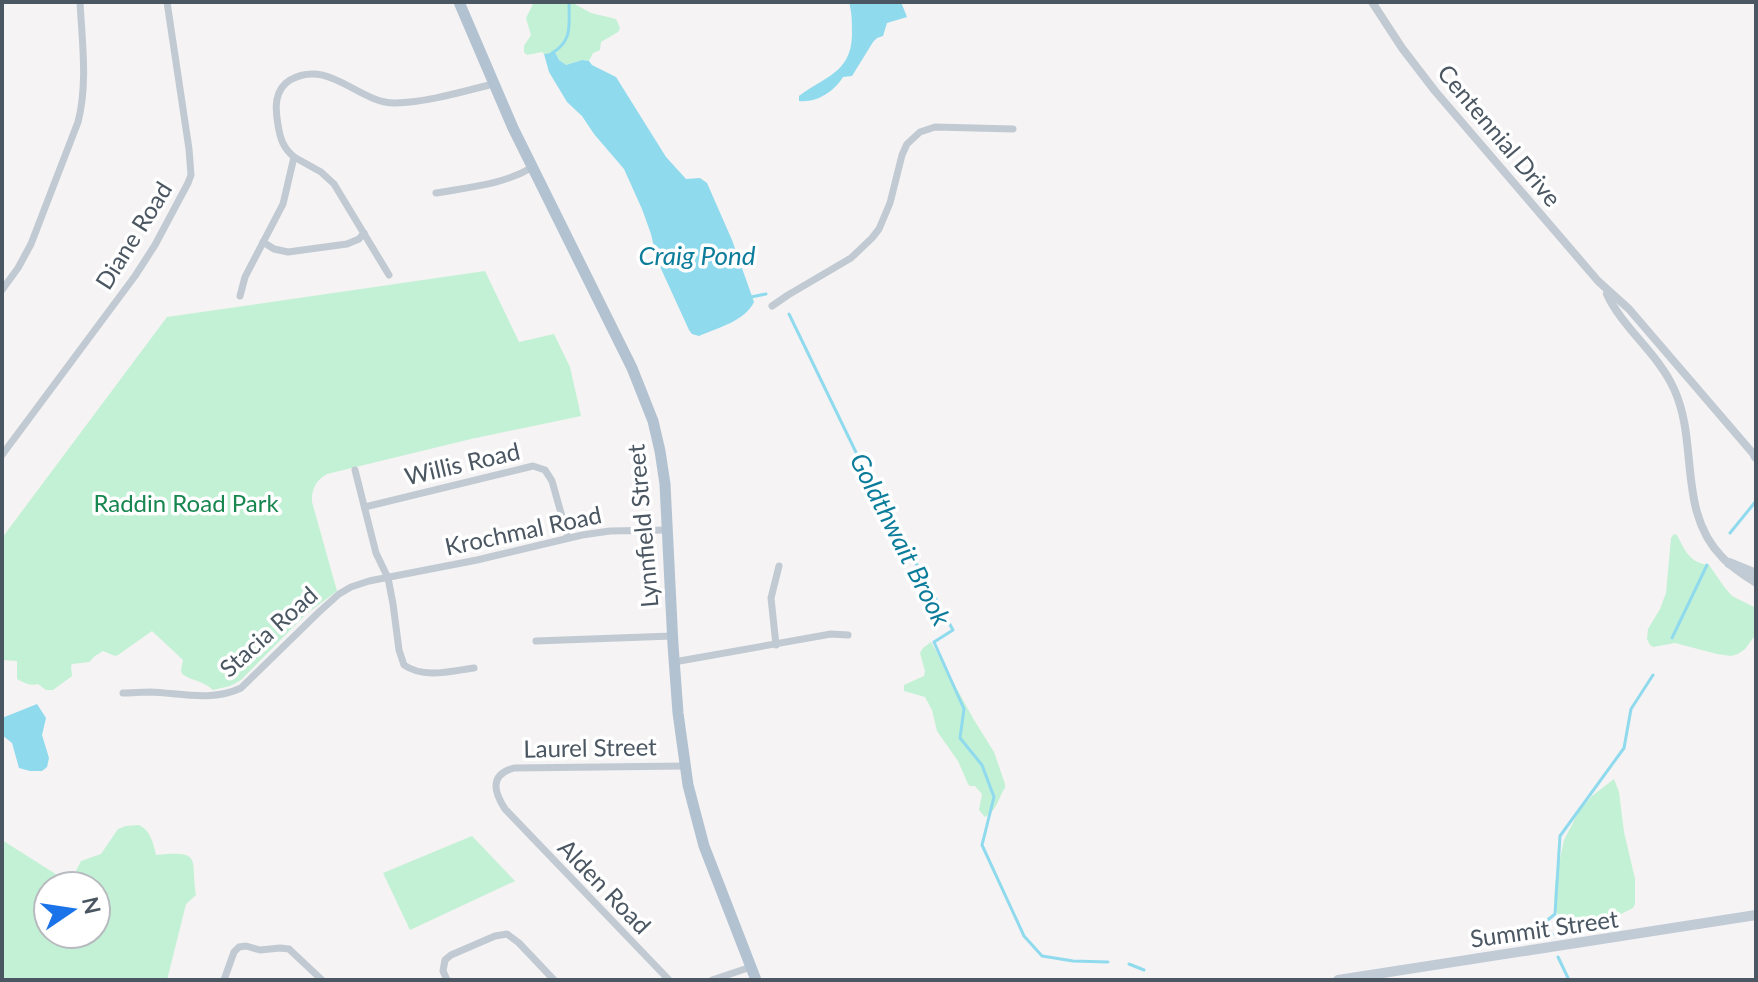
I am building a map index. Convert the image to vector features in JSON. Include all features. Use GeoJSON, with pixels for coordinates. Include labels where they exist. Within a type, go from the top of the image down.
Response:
{"type":"FeatureCollection","features":[{"type":"Feature","properties":{"kind":"main road","name":"Lynnfield Street"},"geometry":{"type":"LineString","coordinates":[[459,2],[493,84],[645,400],[660,451],[665,484],[678,713],[691,799],[704,846],[756,980]]}},
{"type":"Feature","properties":{"kind":"main road"},"geometry":{"type":"LineString","coordinates":[[1729,563],[1756,574]]}},
{"type":"Feature","properties":{"kind":"main road","name":"Summit Street"},"geometry":{"type":"LineString","coordinates":[[1338,980],[1756,915]]}},
{"type":"Feature","properties":{"kind":"street"},"geometry":{"type":"LineString","coordinates":[[2,290],[31,244],[81,111],[80,2]]}},
{"type":"Feature","properties":{"kind":"street","name":"Diane Road"},"geometry":{"type":"LineString","coordinates":[[2,455],[135,276],[155,245],[191,175],[167,2]]}},
{"type":"Feature","properties":{"kind":"street","name":"Centennial Drive"},"geometry":{"type":"LineString","coordinates":[[1372,2],[1427,81],[1605,289],[1629,309],[1756,456]]}},
{"type":"Feature","properties":{"kind":"street"},"geometry":{"type":"LineString","coordinates":[[389,275],[328,177],[294,157],[283,146],[276,99],[284,85],[298,77],[313,74],[344,83],[380,100],[396,103],[493,84]]}},
{"type":"Feature","properties":{"kind":"street"},"geometry":{"type":"LineString","coordinates":[[772,306],[851,258],[872,238],[890,203],[902,155],[907,144],[920,132],[935,127],[1013,129]]}},
{"type":"Feature","properties":{"kind":"street"},"geometry":{"type":"LineString","coordinates":[[240,296],[245,277],[283,204],[294,157]]}},
{"type":"Feature","properties":{"kind":"street"},"geometry":{"type":"LineString","coordinates":[[436,193],[502,181],[533,167]]}},
{"type":"Feature","properties":{"kind":"street"},"geometry":{"type":"LineString","coordinates":[[263,242],[274,249],[288,252],[347,244],[364,233]]}},
{"type":"Feature","properties":{"kind":"street","name":"Centennial Drive"},"geometry":{"type":"LineString","coordinates":[[1605,289],[1613,307],[1672,385],[1682,410],[1693,500],[1698,517],[1714,548],[1756,583]]}},
{"type":"Feature","properties":{"kind":"street","name":"Willis Road"},"geometry":{"type":"LineString","coordinates":[[365,507],[533,466],[545,470],[552,481],[568,538]]}},
{"type":"Feature","properties":{"kind":"street"},"geometry":{"type":"LineString","coordinates":[[355,470],[376,553],[388,578],[404,665],[415,671],[430,673],[474,668]]}},
{"type":"Feature","properties":{"kind":"street","name":"Krochmal Road"},"geometry":{"type":"LineString","coordinates":[[388,578],[568,538],[610,531],[668,530]]}},
{"type":"Feature","properties":{"kind":"street"},"geometry":{"type":"LineString","coordinates":[[776,645],[771,598],[779,566]]}},
{"type":"Feature","properties":{"kind":"street","name":"Stacia Road"},"geometry":{"type":"LineString","coordinates":[[123,693],[211,696],[231,693],[241,688],[339,594],[360,584],[388,578]]}},
{"type":"Feature","properties":{"kind":"street"},"geometry":{"type":"LineString","coordinates":[[674,662],[831,634],[848,635]]}},
{"type":"Feature","properties":{"kind":"street"},"geometry":{"type":"LineString","coordinates":[[536,641],[672,636]]}},
{"type":"Feature","properties":{"kind":"street","name":"Laurel Street"},"geometry":{"type":"LineString","coordinates":[[513,818],[499,800],[495,788],[497,780],[507,770],[559,766],[685,766]]}},
{"type":"Feature","properties":{"kind":"street","name":"Alden Road"},"geometry":{"type":"LineString","coordinates":[[513,818],[669,980]]}},
{"type":"Feature","properties":{"kind":"street"},"geometry":{"type":"LineString","coordinates":[[447,980],[443,971],[445,960],[501,934],[512,937],[554,980]]}},
{"type":"Feature","properties":{"kind":"street"},"geometry":{"type":"LineString","coordinates":[[224,980],[230,959],[239,948],[246,946],[260,950],[289,949],[322,980]]}},
{"type":"Feature","properties":{"kind":"street"},"geometry":{"type":"LineString","coordinates":[[712,980],[751,967]]}},
{"type":"Feature","properties":{"kind":"green space"},"geometry":{"type":"Polygon","coordinates":[[[534,2],[571,2],[591,13],[616,19],[620,28],[601,42],[600,50],[593,53],[589,61],[566,65],[555,52],[527,55],[524,46],[531,35],[526,18],[534,2]]]}},
{"type":"Feature","properties":{"kind":"green space","name":"Raddin Road Park"},"geometry":{"type":"Polygon","coordinates":[[[485,271],[519,342],[554,334],[570,367],[581,416],[471,439],[323,476],[312,493],[312,502],[337,591],[305,615],[241,680],[230,686],[213,690],[182,674],[183,660],[152,631],[118,655],[103,651],[89,662],[72,664],[72,676],[53,690],[17,679],[17,661],[2,660],[2,538],[167,317],[485,271]]]}},
{"type":"Feature","properties":{"kind":"green space"},"geometry":{"type":"Polygon","coordinates":[[[1674,534],[1693,559],[1709,565],[1732,596],[1756,608],[1756,634],[1738,654],[1717,654],[1675,643],[1650,645],[1648,629],[1666,593],[1671,538],[1674,534]]]}},
{"type":"Feature","properties":{"kind":"green space"},"geometry":{"type":"Polygon","coordinates":[[[931,642],[994,752],[1005,784],[995,808],[985,817],[979,810],[982,794],[975,786],[968,784],[958,761],[937,731],[925,697],[904,691],[904,685],[924,676],[920,653],[931,642]]]}},
{"type":"Feature","properties":{"kind":"green space"},"geometry":{"type":"Polygon","coordinates":[[[1614,779],[1635,879],[1635,904],[1621,914],[1579,921],[1577,929],[1557,935],[1560,918],[1554,907],[1555,884],[1564,840],[1579,811],[1614,779]]]}},
{"type":"Feature","properties":{"kind":"green space"},"geometry":{"type":"Polygon","coordinates":[[[139,825],[151,838],[156,855],[182,854],[192,860],[196,895],[186,904],[167,980],[2,980],[2,840],[49,870],[32,870],[32,950],[112,950],[112,870],[76,870],[81,861],[101,854],[118,829],[139,825]]]}},
{"type":"Feature","properties":{"kind":"green space"},"geometry":{"type":"Polygon","coordinates":[[[472,836],[515,881],[410,930],[383,873],[472,836]]]}},
{"type":"Feature","properties":{"kind":"water"},"geometry":{"type":"Polygon","coordinates":[[[849,2],[901,2],[907,17],[887,23],[883,36],[873,42],[852,76],[843,77],[830,92],[818,98],[799,101],[799,96],[835,72],[847,58],[852,35],[849,2]]]}},
{"type":"Feature","properties":{"kind":"water","name":"Craig Pond"},"geometry":{"type":"Polygon","coordinates":[[[555,52],[566,65],[589,61],[616,77],[666,157],[686,179],[700,178],[707,183],[754,302],[737,319],[699,336],[689,330],[657,260],[642,209],[624,169],[567,102],[549,72],[544,54],[555,52]]]}},
{"type":"Feature","properties":{"kind":"water"},"geometry":{"type":"Polygon","coordinates":[[[37,704],[46,718],[42,735],[49,758],[47,767],[42,771],[30,771],[19,768],[12,743],[2,735],[2,718],[37,704]]]}},
{"type":"Feature","properties":{"kind":"waterway","name":"Goldthwait Brook"},"geometry":{"type":"LineString","coordinates":[[552,54],[567,37],[569,2]]}},
{"type":"Feature","properties":{"kind":"waterway","name":"Goldthwait Brook"},"geometry":{"type":"LineString","coordinates":[[751,297],[766,294]]}},
{"type":"Feature","properties":{"kind":"waterway","name":"Goldthwait Brook"},"geometry":{"type":"LineString","coordinates":[[789,314],[866,473],[953,630],[934,642],[964,709],[960,738],[982,765],[994,797],[982,845],[1024,936],[1042,956],[1108,962]]}},
{"type":"Feature","properties":{"kind":"waterway"},"geometry":{"type":"LineString","coordinates":[[1730,533],[1756,501]]}},
{"type":"Feature","properties":{"kind":"waterway"},"geometry":{"type":"LineString","coordinates":[[1672,638],[1707,565]]}},
{"type":"Feature","properties":{"kind":"waterway"},"geometry":{"type":"LineString","coordinates":[[1553,935],[1545,929],[1544,923],[1555,914],[1560,836],[1624,748],[1631,709],[1653,675]]}},
{"type":"Feature","properties":{"kind":"waterway"},"geometry":{"type":"LineString","coordinates":[[1558,957],[1569,980]]}},
{"type":"Feature","properties":{"kind":"waterway","name":"Goldthwait Brook"},"geometry":{"type":"LineString","coordinates":[[1129,964],[1144,970]]}}]}
